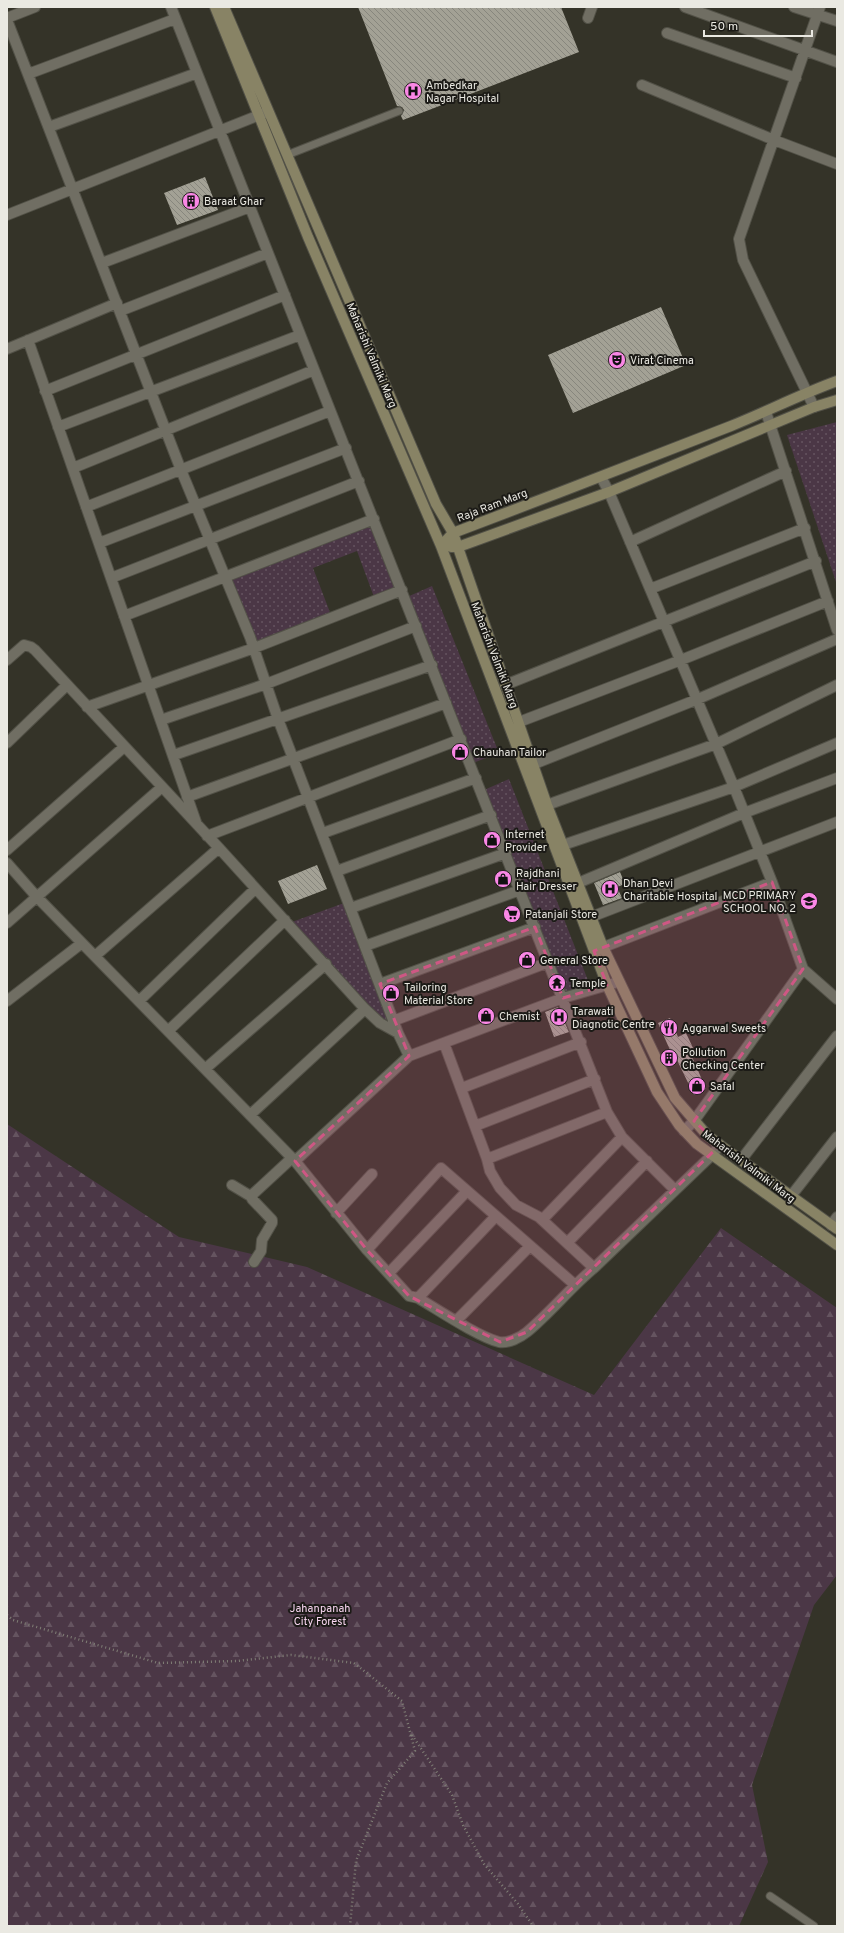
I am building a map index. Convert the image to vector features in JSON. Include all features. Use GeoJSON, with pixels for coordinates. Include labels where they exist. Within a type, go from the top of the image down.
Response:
{"type":"FeatureCollection","features":[{"type":"Feature","properties":{"kind":"street"},"geometry":{"type":"LineString","coordinates":[[35,7],[7,19],[181,470],[254,648],[293,759],[323,833],[393,1021],[409,1056]]}},
{"type":"Feature","properties":{"kind":"street"},"geometry":{"type":"LineString","coordinates":[[170,7],[491,814],[607,1112],[622,1137],[675,1190]]}},
{"type":"Feature","properties":{"kind":"street","name":"Maharishi Valmiki Marg"},"geometry":{"type":"LineString","coordinates":[[215,7],[312,244],[441,546],[598,949],[618,982],[675,1098],[694,1121],[707,1135],[720,1145],[791,1196],[835,1223]]}},
{"type":"Feature","properties":{"kind":"street","name":"Maharishi Valmiki Marg"},"geometry":{"type":"LineString","coordinates":[[224,7],[436,504],[453,533],[547,805],[591,918],[607,984],[656,1092],[667,1110],[684,1131],[712,1155],[837,1245]]}},
{"type":"Feature","properties":{"kind":"street"},"geometry":{"type":"LineString","coordinates":[[588,18],[592,7]]}},
{"type":"Feature","properties":{"kind":"street"},"geometry":{"type":"LineString","coordinates":[[685,7],[837,62]]}},
{"type":"Feature","properties":{"kind":"street"},"geometry":{"type":"LineString","coordinates":[[794,7],[819,11],[837,22]]}},
{"type":"Feature","properties":{"kind":"street"},"geometry":{"type":"LineString","coordinates":[[814,407],[742,260],[740,249],[741,233],[819,11]]}},
{"type":"Feature","properties":{"kind":"street"},"geometry":{"type":"LineString","coordinates":[[28,74],[176,20]]}},
{"type":"Feature","properties":{"kind":"street"},"geometry":{"type":"LineString","coordinates":[[667,33],[796,78]]}},
{"type":"Feature","properties":{"kind":"street"},"geometry":{"type":"LineString","coordinates":[[49,127],[197,73]]}},
{"type":"Feature","properties":{"kind":"street"},"geometry":{"type":"LineString","coordinates":[[642,85],[774,140],[837,164]]}},
{"type":"Feature","properties":{"kind":"street"},"geometry":{"type":"LineString","coordinates":[[7,215],[220,132],[269,111]]}},
{"type":"Feature","properties":{"kind":"street"},"geometry":{"type":"LineString","coordinates":[[102,263],[250,207]]}},
{"type":"Feature","properties":{"kind":"street"},"geometry":{"type":"LineString","coordinates":[[7,349],[268,253]]}},
{"type":"Feature","properties":{"kind":"street"},"geometry":{"type":"LineString","coordinates":[[46,391],[285,295]]}},
{"type":"Feature","properties":{"kind":"street"},"geometry":{"type":"LineString","coordinates":[[58,427],[300,335]]}},
{"type":"Feature","properties":{"kind":"street"},"geometry":{"type":"LineString","coordinates":[[28,340],[198,825]]}},
{"type":"Feature","properties":{"kind":"street"},"geometry":{"type":"LineString","coordinates":[[72,468],[314,370]]}},
{"type":"Feature","properties":{"kind":"street","name":"Raja Ram Marg"},"geometry":{"type":"LineString","coordinates":[[441,546],[453,533],[766,412],[807,392],[837,381]]}},
{"type":"Feature","properties":{"kind":"street"},"geometry":{"type":"LineString","coordinates":[[441,546],[458,548],[609,492],[814,407],[837,400]]}},
{"type":"Feature","properties":{"kind":"street"},"geometry":{"type":"LineString","coordinates":[[86,507],[330,411]]}},
{"type":"Feature","properties":{"kind":"street"},"geometry":{"type":"LineString","coordinates":[[766,412],[816,561],[837,630]]}},
{"type":"Feature","properties":{"kind":"street"},"geometry":{"type":"LineString","coordinates":[[99,543],[346,448]]}},
{"type":"Feature","properties":{"kind":"street"},"geometry":{"type":"LineString","coordinates":[[630,542],[786,471]]}},
{"type":"Feature","properties":{"kind":"street"},"geometry":{"type":"LineString","coordinates":[[601,477],[665,620],[698,699],[772,882],[803,969],[837,999]]}},
{"type":"Feature","properties":{"kind":"street"},"geometry":{"type":"LineString","coordinates":[[111,578],[358,481]]}},
{"type":"Feature","properties":{"kind":"street"},"geometry":{"type":"LineString","coordinates":[[124,616],[374,519]]}},
{"type":"Feature","properties":{"kind":"street"},"geometry":{"type":"LineString","coordinates":[[650,589],[804,528]]}},
{"type":"Feature","properties":{"kind":"street"},"geometry":{"type":"LineString","coordinates":[[505,685],[816,561]]}},
{"type":"Feature","properties":{"kind":"street"},"geometry":{"type":"LineString","coordinates":[[88,707],[254,648],[402,590]]}},
{"type":"Feature","properties":{"kind":"street"},"geometry":{"type":"LineString","coordinates":[[519,722],[681,660],[828,601]]}},
{"type":"Feature","properties":{"kind":"street"},"geometry":{"type":"LineString","coordinates":[[161,720],[266,684],[416,626]]}},
{"type":"Feature","properties":{"kind":"street"},"geometry":{"type":"LineString","coordinates":[[534,764],[698,699],[837,640]]}},
{"type":"Feature","properties":{"kind":"street"},"geometry":{"type":"LineString","coordinates":[[7,660],[24,645],[31,647],[198,825],[326,964],[365,1009],[380,1023],[398,1032]]}},
{"type":"Feature","properties":{"kind":"street"},"geometry":{"type":"LineString","coordinates":[[174,755],[432,665]]}},
{"type":"Feature","properties":{"kind":"street"},"geometry":{"type":"LineString","coordinates":[[7,743],[68,685]]}},
{"type":"Feature","properties":{"kind":"street"},"geometry":{"type":"LineString","coordinates":[[547,805],[716,744],[837,685]]}},
{"type":"Feature","properties":{"kind":"street"},"geometry":{"type":"LineString","coordinates":[[187,797],[446,703]]}},
{"type":"Feature","properties":{"kind":"street"},"geometry":{"type":"LineString","coordinates":[[207,836],[461,739]]}},
{"type":"Feature","properties":{"kind":"street"},"geometry":{"type":"LineString","coordinates":[[563,845],[734,787],[837,743]]}},
{"type":"Feature","properties":{"kind":"street"},"geometry":{"type":"LineString","coordinates":[[7,850],[124,747]]}},
{"type":"Feature","properties":{"kind":"street"},"geometry":{"type":"LineString","coordinates":[[323,833],[476,778]]}},
{"type":"Feature","properties":{"kind":"street"},"geometry":{"type":"LineString","coordinates":[[578,883],[744,813],[837,778]]}},
{"type":"Feature","properties":{"kind":"street"},"geometry":{"type":"LineString","coordinates":[[7,923],[162,787]]}},
{"type":"Feature","properties":{"kind":"street"},"geometry":{"type":"LineString","coordinates":[[337,871],[491,814]]}},
{"type":"Feature","properties":{"kind":"street"},"geometry":{"type":"LineString","coordinates":[[591,918],[837,822]]}},
{"type":"Feature","properties":{"kind":"street"},"geometry":{"type":"LineString","coordinates":[[95,956],[219,848]]}},
{"type":"Feature","properties":{"kind":"street"},"geometry":{"type":"LineString","coordinates":[[351,908],[506,853]]}},
{"type":"Feature","properties":{"kind":"street"},"geometry":{"type":"LineString","coordinates":[[7,863],[36,896],[293,1160],[366,1250],[390,1273],[409,1296],[418,1298],[500,1342],[513,1340],[527,1332],[574,1284],[594,1268],[712,1155],[720,1145]]}},
{"type":"Feature","properties":{"kind":"street"},"geometry":{"type":"LineString","coordinates":[[598,949],[772,882]]}},
{"type":"Feature","properties":{"kind":"street"},"geometry":{"type":"LineString","coordinates":[[139,1001],[256,889]]}},
{"type":"Feature","properties":{"kind":"street"},"geometry":{"type":"LineString","coordinates":[[365,946],[520,890]]}},
{"type":"Feature","properties":{"kind":"street"},"geometry":{"type":"LineString","coordinates":[[168,1031],[284,920]]}},
{"type":"Feature","properties":{"kind":"street"},"geometry":{"type":"LineString","coordinates":[[380,984],[535,928]]}},
{"type":"Feature","properties":{"kind":"street"},"geometry":{"type":"LineString","coordinates":[[7,1001],[82,943]]}},
{"type":"Feature","properties":{"kind":"street"},"geometry":{"type":"LineString","coordinates":[[393,1021],[549,962]]}},
{"type":"Feature","properties":{"kind":"street"},"geometry":{"type":"LineString","coordinates":[[205,1069],[326,964]]}},
{"type":"Feature","properties":{"kind":"street"},"geometry":{"type":"LineString","coordinates":[[684,1131],[694,1121],[803,969]]}},
{"type":"Feature","properties":{"kind":"street"},"geometry":{"type":"LineString","coordinates":[[252,1197],[409,1056],[563,998],[618,982]]}},
{"type":"Feature","properties":{"kind":"street"},"geometry":{"type":"LineString","coordinates":[[250,1115],[365,1009]]}},
{"type":"Feature","properties":{"kind":"street"},"geometry":{"type":"LineString","coordinates":[[741,1160],[837,1036]]}},
{"type":"Feature","properties":{"kind":"street"},"geometry":{"type":"LineString","coordinates":[[462,1088],[581,1042]]}},
{"type":"Feature","properties":{"kind":"street"},"geometry":{"type":"LineString","coordinates":[[444,1043],[462,1088],[490,1171],[500,1188],[516,1205],[542,1220],[594,1268]]}},
{"type":"Feature","properties":{"kind":"street"},"geometry":{"type":"LineString","coordinates":[[475,1126],[594,1079]]}},
{"type":"Feature","properties":{"kind":"street"},"geometry":{"type":"LineString","coordinates":[[487,1159],[607,1112]]}},
{"type":"Feature","properties":{"kind":"street"},"geometry":{"type":"LineString","coordinates":[[542,1220],[622,1137]]}},
{"type":"Feature","properties":{"kind":"street"},"geometry":{"type":"LineString","coordinates":[[791,1196],[837,1137]]}},
{"type":"Feature","properties":{"kind":"street"},"geometry":{"type":"LineString","coordinates":[[567,1243],[647,1161]]}},
{"type":"Feature","properties":{"kind":"street"},"geometry":{"type":"LineString","coordinates":[[366,1250],[441,1168],[574,1284]]}},
{"type":"Feature","properties":{"kind":"street"},"geometry":{"type":"LineString","coordinates":[[336,1213],[372,1174]]}},
{"type":"Feature","properties":{"kind":"street"},"geometry":{"type":"LineString","coordinates":[[232,1184],[252,1197],[255,1203],[272,1220],[272,1223],[262,1240],[262,1251],[254,1262]]}},
{"type":"Feature","properties":{"kind":"street"},"geometry":{"type":"LineString","coordinates":[[390,1273],[467,1191]]}},
{"type":"Feature","properties":{"kind":"street"},"geometry":{"type":"LineString","coordinates":[[418,1298],[496,1216]]}},
{"type":"Feature","properties":{"kind":"street"},"geometry":{"type":"LineString","coordinates":[[457,1320],[530,1246]]}},
{"type":"Feature","properties":{"kind":"lane"},"geometry":{"type":"LineString","coordinates":[[287,154],[314,145],[399,111]]}},
{"type":"Feature","properties":{"kind":"lane"},"geometry":{"type":"LineString","coordinates":[[770,1896],[814,1926]]}},
{"type":"Feature","properties":{"kind":"path"},"geometry":{"type":"LineString","coordinates":[[7,1615],[13,1620],[158,1663],[237,1661],[291,1655],[354,1663],[402,1701],[415,1751],[387,1783],[356,1861],[350,1926]]}},
{"type":"Feature","properties":{"kind":"path"},"geometry":{"type":"LineString","coordinates":[[410,1733],[452,1795],[463,1825],[484,1864],[518,1904],[533,1926]]}},
{"type":"Feature","properties":{"kind":"highlighted area"},"geometry":{"type":"Polygon","coordinates":[[[772,882],[803,969],[694,1121],[720,1145],[527,1332],[500,1342],[409,1296],[367,1250],[295,1161],[409,1056],[380,984],[535,927],[563,998],[607,985],[594,951],[772,882]]]}},
{"type":"Feature","properties":{"kind":"green space"},"geometry":{"type":"Polygon","coordinates":[[[837,422],[837,585],[787,435],[837,422]]]}},
{"type":"Feature","properties":{"kind":"green space"},"geometry":{"type":"Polygon","coordinates":[[[372,524],[397,588],[374,597],[357,551],[313,568],[331,615],[255,645],[228,579],[372,524]]]}},
{"type":"Feature","properties":{"kind":"green space"},"geometry":{"type":"Polygon","coordinates":[[[432,586],[499,753],[473,763],[407,597],[432,586]]]}},
{"type":"Feature","properties":{"kind":"green space"},"geometry":{"type":"Polygon","coordinates":[[[509,779],[591,988],[564,995],[484,790],[509,779]]]}},
{"type":"Feature","properties":{"kind":"green space"},"geometry":{"type":"Polygon","coordinates":[[[344,903],[391,1025],[382,1020],[368,1007],[292,922],[344,903]]]}},
{"type":"Feature","properties":{"kind":"green space","name":"Jahanpanah City Forest"},"geometry":{"type":"Polygon","coordinates":[[[7,1124],[179,1237],[307,1267],[594,1395],[721,1228],[837,1308],[837,1575],[814,1605],[752,1785],[768,1862],[739,1926],[7,1926],[7,1124]]]}},
{"type":"Feature","properties":{"kind":"building"},"geometry":{"type":"Polygon","coordinates":[[[358,7],[561,7],[579,52],[403,120],[401,116],[404,110],[402,107],[397,106],[358,7]]]}},
{"type":"Feature","properties":{"kind":"building","name":"Baraat Ghar"},"geometry":{"type":"Polygon","coordinates":[[[205,177],[218,210],[177,225],[164,193],[205,177]]]}},
{"type":"Feature","properties":{"kind":"building","name":"Virat Cinema"},"geometry":{"type":"Polygon","coordinates":[[[661,307],[686,365],[573,413],[548,355],[661,307]]]}},
{"type":"Feature","properties":{"kind":"building"},"geometry":{"type":"Polygon","coordinates":[[[317,865],[327,889],[288,904],[278,881],[317,865]]]}},
{"type":"Feature","properties":{"kind":"building"},"geometry":{"type":"Polygon","coordinates":[[[620,872],[625,884],[617,887],[622,898],[603,905],[594,883],[620,872]]]}},
{"type":"Feature","properties":{"kind":"building"},"geometry":{"type":"Polygon","coordinates":[[[558,1007],[569,1032],[554,1037],[545,1012],[558,1007]]]}},
{"type":"Feature","properties":{"kind":"building"},"geometry":{"type":"Polygon","coordinates":[[[670,1018],[678,1037],[686,1033],[694,1050],[690,1052],[706,1089],[694,1095],[676,1058],[674,1059],[658,1023],[670,1018]]]}},
{"type":"Feature","properties":{"kind":"place","name":"Ambedkar Nagar Hospital"},"geometry":{"type":"Point","coordinates":[413,91]}},
{"type":"Feature","properties":{"kind":"place","name":"Baraat Ghar"},"geometry":{"type":"Point","coordinates":[191,201]}},
{"type":"Feature","properties":{"kind":"place","name":"Virat Cinema"},"geometry":{"type":"Point","coordinates":[617,360]}},
{"type":"Feature","properties":{"kind":"place","name":"Chauhan Tailor"},"geometry":{"type":"Point","coordinates":[460,752]}},
{"type":"Feature","properties":{"kind":"place","name":"Internet Provider"},"geometry":{"type":"Point","coordinates":[492,840]}},
{"type":"Feature","properties":{"kind":"place","name":"Rajdhani Hair Dresser"},"geometry":{"type":"Point","coordinates":[503,879]}},
{"type":"Feature","properties":{"kind":"place","name":"Dhan Devi Charitable Hospital"},"geometry":{"type":"Point","coordinates":[610,889]}},
{"type":"Feature","properties":{"kind":"place","name":"MCD PRIMARY SCHOOL NO. 2"},"geometry":{"type":"Point","coordinates":[809,901]}},
{"type":"Feature","properties":{"kind":"place","name":"Patanjali Store"},"geometry":{"type":"Point","coordinates":[512,914]}},
{"type":"Feature","properties":{"kind":"place","name":"General Store"},"geometry":{"type":"Point","coordinates":[527,960]}},
{"type":"Feature","properties":{"kind":"place","name":"Temple"},"geometry":{"type":"Point","coordinates":[557,983]}},
{"type":"Feature","properties":{"kind":"place","name":"Tailoring Material Store"},"geometry":{"type":"Point","coordinates":[391,993]}},
{"type":"Feature","properties":{"kind":"place","name":"Chemist"},"geometry":{"type":"Point","coordinates":[486,1016]}},
{"type":"Feature","properties":{"kind":"place","name":"Tarawati Diagnotic Centre"},"geometry":{"type":"Point","coordinates":[559,1017]}},
{"type":"Feature","properties":{"kind":"place","name":"Aggarwal Sweets"},"geometry":{"type":"Point","coordinates":[669,1028]}},
{"type":"Feature","properties":{"kind":"place","name":"Pollution Checking Center"},"geometry":{"type":"Point","coordinates":[669,1058]}},
{"type":"Feature","properties":{"kind":"place","name":"Safal"},"geometry":{"type":"Point","coordinates":[697,1086]}}]}
